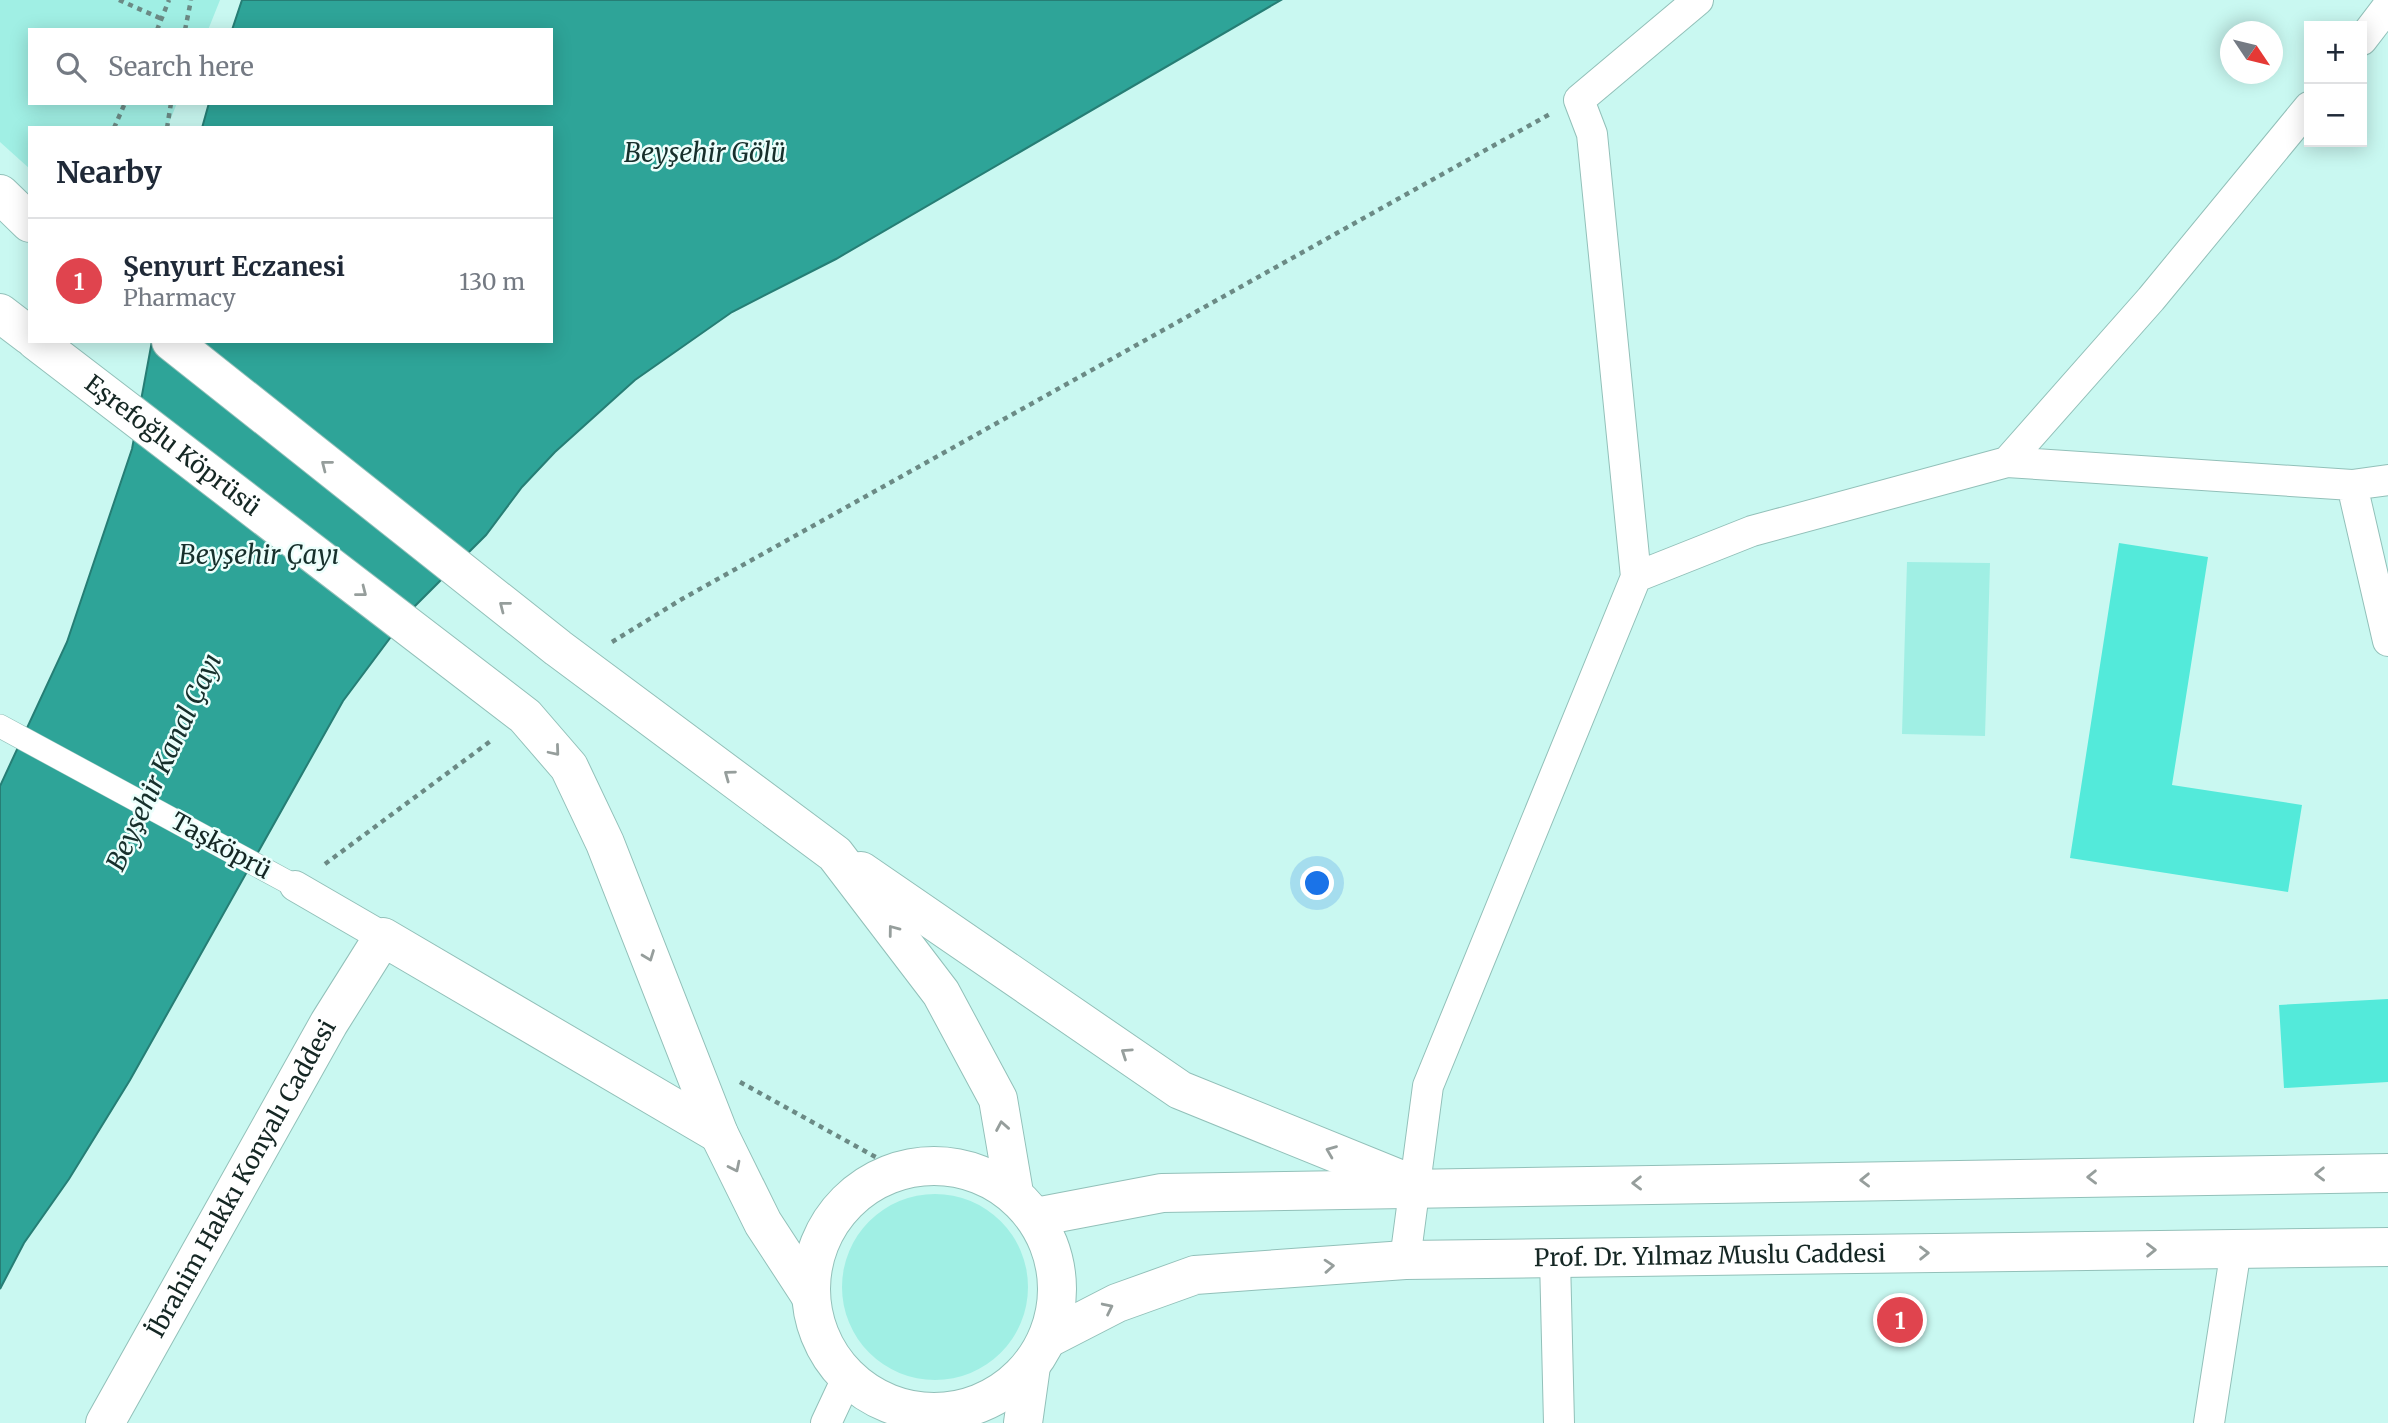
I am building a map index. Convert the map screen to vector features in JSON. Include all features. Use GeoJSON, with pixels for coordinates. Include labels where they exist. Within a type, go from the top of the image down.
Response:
{"type":"FeatureCollection","features":[{"type":"Feature","properties":{"kind":"main road"},"geometry":{"type":"LineString","coordinates":[[0,194],[28,221]]}},
{"type":"Feature","properties":{"kind":"main road","name":"Eşrefoğlu Köprüsü"},"geometry":{"type":"LineString","coordinates":[[39,343],[516,709],[569,767],[605,843],[719,1133],[763,1223],[810,1295]]}},
{"type":"Feature","properties":{"kind":"main road"},"geometry":{"type":"LineString","coordinates":[[174,343],[571,658],[835,854],[1180,1090],[1417,1186]]}},
{"type":"Feature","properties":{"kind":"main road"},"geometry":{"type":"LineString","coordinates":[[835,854],[941,993],[998,1098],[1025,1205],[1051,1246],[1058,1276],[1056,1308],[1039,1352],[1023,1423]]}},
{"type":"Feature","properties":{"kind":"main road"},"geometry":{"type":"LineString","coordinates":[[383,937],[719,1133]]}},
{"type":"Feature","properties":{"kind":"main road","name":"İbrahim Hakkı Konyalı Caddesi"},"geometry":{"type":"LineString","coordinates":[[105,1423],[329,1023],[383,937]]}},
{"type":"Feature","properties":{"kind":"main road"},"geometry":{"type":"LineString","coordinates":[[1039,1352],[1004,1391],[972,1407],[936,1412],[900,1408],[865,1397],[838,1367],[818,1334],[810,1295],[815,1254],[833,1217],[862,1188],[898,1170],[939,1164],[979,1173],[1025,1205],[1162,1193],[1417,1186],[2388,1173]]}},
{"type":"Feature","properties":{"kind":"main road","name":"Prof. Dr. Yılmaz Muslu Caddesi"},"geometry":{"type":"LineString","coordinates":[[1039,1352],[1117,1303],[1195,1275],[1405,1260],[2388,1247]]}},
{"type":"Feature","properties":{"kind":"street"},"geometry":{"type":"LineString","coordinates":[[1405,1260],[1417,1186],[1428,1086],[1636,577],[1592,134],[1579,100],[1698,0]]}},
{"type":"Feature","properties":{"kind":"street"},"geometry":{"type":"LineString","coordinates":[[2367,33],[2388,6]]}},
{"type":"Feature","properties":{"kind":"street"},"geometry":{"type":"LineString","coordinates":[[2007,462],[2151,299],[2304,113]]}},
{"type":"Feature","properties":{"kind":"street"},"geometry":{"type":"LineString","coordinates":[[1636,577],[1752,531],[2007,462],[2353,485],[2388,480]]}},
{"type":"Feature","properties":{"kind":"street"},"geometry":{"type":"LineString","coordinates":[[2353,485],[2388,641]]}},
{"type":"Feature","properties":{"kind":"street","name":"Taşköprü"},"geometry":{"type":"LineString","coordinates":[[0,726],[295,886]]}},
{"type":"Feature","properties":{"kind":"street"},"geometry":{"type":"LineString","coordinates":[[295,886],[383,937]]}},
{"type":"Feature","properties":{"kind":"street"},"geometry":{"type":"LineString","coordinates":[[2209,1423],[2236,1249]]}},
{"type":"Feature","properties":{"kind":"street"},"geometry":{"type":"LineString","coordinates":[[1555,1259],[1559,1423]]}},
{"type":"Feature","properties":{"kind":"street"},"geometry":{"type":"LineString","coordinates":[[826,1423],[865,1397]]}},
{"type":"Feature","properties":{"kind":"path"},"geometry":{"type":"LineString","coordinates":[[119,0],[162,19]]}},
{"type":"Feature","properties":{"kind":"path"},"geometry":{"type":"LineString","coordinates":[[158,28],[169,0]]}},
{"type":"Feature","properties":{"kind":"path"},"geometry":{"type":"LineString","coordinates":[[186,28],[191,0]]}},
{"type":"Feature","properties":{"kind":"path"},"geometry":{"type":"LineString","coordinates":[[571,658],[609,644],[682,599],[1507,136],[1579,100]]}},
{"type":"Feature","properties":{"kind":"path"},"geometry":{"type":"LineString","coordinates":[[115,126],[124,105]]}},
{"type":"Feature","properties":{"kind":"path"},"geometry":{"type":"LineString","coordinates":[[167,126],[172,105]]}},
{"type":"Feature","properties":{"kind":"path"},"geometry":{"type":"LineString","coordinates":[[295,886],[516,709]]}},
{"type":"Feature","properties":{"kind":"path"},"geometry":{"type":"LineString","coordinates":[[687,1052],[898,1170]]}},
{"type":"Feature","properties":{"kind":"shaded area"},"geometry":{"type":"Polygon","coordinates":[[[0,0],[220,0],[209,28],[28,28],[28,105],[176,105],[168,126],[28,126],[28,167],[0,142],[0,0]]]}},
{"type":"Feature","properties":{"kind":"shaded area"},"geometry":{"type":"Polygon","coordinates":[[[1907,562],[1990,563],[1985,736],[1902,734],[1907,562]]]}},
{"type":"Feature","properties":{"kind":"shaded area"},"geometry":{"type":"Polygon","coordinates":[[[935,1194],[971,1201],[1001,1221],[1021,1251],[1028,1287],[1021,1323],[1001,1353],[971,1373],[935,1380],[899,1373],[869,1353],[849,1323],[842,1287],[849,1251],[869,1221],[899,1201],[935,1194]]]}},
{"type":"Feature","properties":{"kind":"water"},"geometry":{"type":"Polygon","coordinates":[[[242,0],[1281,0],[836,259],[732,312],[635,380],[555,452],[522,487],[486,535],[411,610],[343,701],[130,1080],[69,1179],[24,1243],[0,1289],[0,786],[67,642],[132,449],[152,343],[553,343],[553,126],[203,126],[208,105],[553,105],[553,28],[233,28],[242,0]]]}},
{"type":"Feature","properties":{"kind":"building"},"geometry":{"type":"Polygon","coordinates":[[[2119,543],[2208,557],[2172,785],[2302,805],[2288,892],[2070,858],[2119,543]]]}},
{"type":"Feature","properties":{"kind":"building"},"geometry":{"type":"Polygon","coordinates":[[[2388,999],[2388,1082],[2284,1088],[2279,1005],[2388,999]]]}},
{"type":"Feature","properties":{"kind":"place","name":"Şenyurt Eczanesi"},"geometry":{"type":"Point","coordinates":[1900,1320]}},
{"type":"Feature","properties":{"kind":"water label","name":"Beyşehir Gölü"},"geometry":{"type":"Point","coordinates":[705,153]}},
{"type":"Feature","properties":{"kind":"water label","name":"Beyşehir Çayı"},"geometry":{"type":"Point","coordinates":[259,555]}},
{"type":"Feature","properties":{"kind":"water label","name":"Beyşehir Kanal Çayı"},"geometry":{"type":"Point","coordinates":[164,762]}}]}
